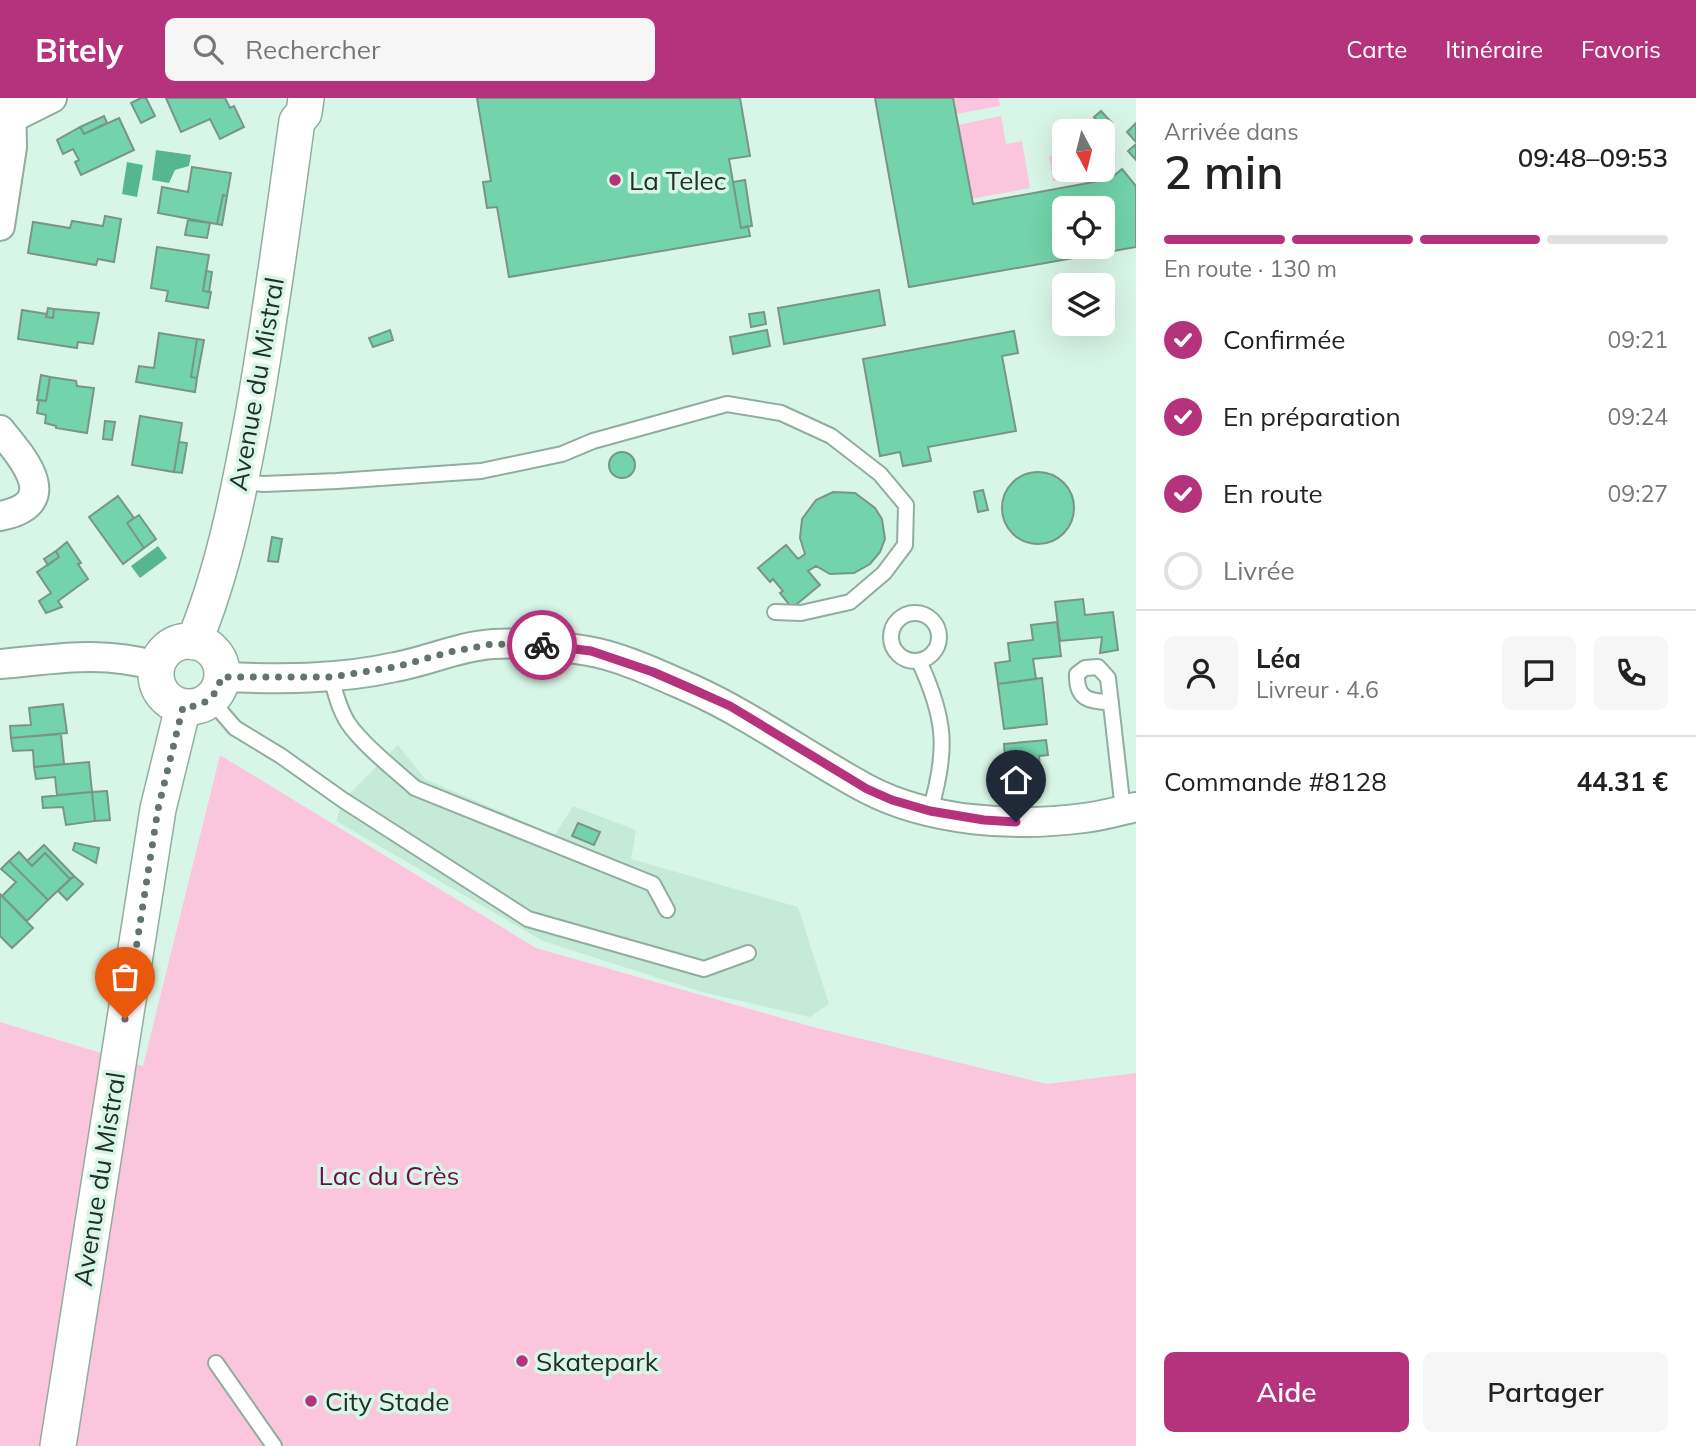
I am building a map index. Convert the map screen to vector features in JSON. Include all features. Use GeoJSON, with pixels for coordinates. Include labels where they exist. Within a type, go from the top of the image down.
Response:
{"type":"FeatureCollection","features":[{"type":"Feature","properties":{"kind":"street"},"geometry":{"type":"LineString","coordinates":[[0,226],[12,147],[8,113],[52,98]]}},
{"type":"Feature","properties":{"kind":"street","name":"Avenue du Mistral"},"geometry":{"type":"LineString","coordinates":[[194,642],[210,603],[241,482],[266,341],[298,106]]}},
{"type":"Feature","properties":{"kind":"street"},"geometry":{"type":"LineString","coordinates":[[0,430],[27,463],[34,478],[35,491],[27,504],[16,512],[0,516]]}},
{"type":"Feature","properties":{"kind":"street"},"geometry":{"type":"LineString","coordinates":[[205,695],[218,659],[211,651],[194,642],[176,645],[167,650],[157,666],[156,676],[158,687],[164,696],[205,695],[395,667],[492,644],[538,645],[591,651],[653,672],[730,706],[867,789],[892,800],[930,811],[984,820],[1032,823],[1086,818],[1129,809]]}},
{"type":"Feature","properties":{"kind":"street"},"geometry":{"type":"LineString","coordinates":[[0,664],[96,655],[127,658],[157,666]]}},
{"type":"Feature","properties":{"kind":"street","name":"Avenue du Mistral"},"geometry":{"type":"LineString","coordinates":[[58,1446],[158,809],[205,695]]}},
{"type":"Feature","properties":{"kind":"lane"},"geometry":{"type":"LineString","coordinates":[[241,482],[264,484],[481,471],[562,454],[593,441],[727,404],[781,413],[831,436],[880,474],[906,505],[905,545],[884,573],[850,602],[801,613],[775,612]]}},
{"type":"Feature","properties":{"kind":"lane"},"geometry":{"type":"LineString","coordinates":[[919,661],[938,706],[942,737],[941,775],[930,811]]}},
{"type":"Feature","properties":{"kind":"lane"},"geometry":{"type":"LineString","coordinates":[[331,677],[338,703],[348,724],[415,788],[653,884],[667,910]]}},
{"type":"Feature","properties":{"kind":"lane"},"geometry":{"type":"LineString","coordinates":[[205,695],[235,728],[281,755],[343,800],[528,919],[704,969],[748,953]]}},
{"type":"Feature","properties":{"kind":"lane"},"geometry":{"type":"LineString","coordinates":[[1111,702],[1129,809]]}},
{"type":"Feature","properties":{"kind":"lane"},"geometry":{"type":"LineString","coordinates":[[216,1363],[274,1446]]}},
{"type":"Feature","properties":{"kind":"shaded area"},"geometry":{"type":"Polygon","coordinates":[[[156,150],[191,155],[189,166],[175,170],[169,183],[152,180],[156,150]]]}},
{"type":"Feature","properties":{"kind":"shaded area"},"geometry":{"type":"Polygon","coordinates":[[[127,162],[143,165],[137,197],[122,194],[127,162]]]}},
{"type":"Feature","properties":{"kind":"shaded area"},"geometry":{"type":"Polygon","coordinates":[[[158,546],[167,558],[140,578],[131,566],[158,546]]]}},
{"type":"Feature","properties":{"kind":"shaded area"},"geometry":{"type":"Polygon","coordinates":[[[398,745],[425,779],[555,835],[573,806],[636,830],[631,859],[798,907],[829,1004],[810,1017],[702,992],[543,941],[336,821],[343,800],[398,745]]]}},
{"type":"Feature","properties":{"kind":"green space"},"geometry":{"type":"Polygon","coordinates":[[[953,98],[999,98],[1000,106],[956,114],[953,98]]]}},
{"type":"Feature","properties":{"kind":"green space"},"geometry":{"type":"Polygon","coordinates":[[[1001,116],[1006,144],[1022,141],[1030,188],[971,199],[958,125],[1001,116]]]}},
{"type":"Feature","properties":{"kind":"green space","name":"Lac du Crès"},"geometry":{"type":"Polygon","coordinates":[[[220,755],[536,948],[813,1027],[1047,1084],[1136,1073],[1136,1446],[0,1446],[0,1022],[143,1066],[220,755]]]}},
{"type":"Feature","properties":{"kind":"building"},"geometry":{"type":"Polygon","coordinates":[[[146,98],[155,116],[141,123],[131,103],[146,98]]]}},
{"type":"Feature","properties":{"kind":"building"},"geometry":{"type":"Polygon","coordinates":[[[166,98],[225,98],[230,108],[234,106],[244,127],[220,139],[210,119],[181,132],[166,98]]]}},
{"type":"Feature","properties":{"kind":"building"},"geometry":{"type":"Polygon","coordinates":[[[477,98],[740,98],[750,156],[729,159],[741,228],[748,226],[750,236],[509,277],[497,207],[487,208],[483,182],[491,181],[477,98]]]}},
{"type":"Feature","properties":{"kind":"building"},"geometry":{"type":"Polygon","coordinates":[[[875,98],[953,98],[973,204],[1094,182],[1115,182],[1115,175],[1122,169],[1136,186],[1136,247],[1115,251],[1115,196],[1052,196],[1052,259],[1068,259],[909,287],[875,98]]]}},
{"type":"Feature","properties":{"kind":"building"},"geometry":{"type":"Polygon","coordinates":[[[1101,111],[1108,119],[1096,119],[1094,117],[1101,111]]]}},
{"type":"Feature","properties":{"kind":"building"},"geometry":{"type":"Polygon","coordinates":[[[104,116],[107,123],[84,134],[80,127],[104,116]]]}},
{"type":"Feature","properties":{"kind":"building"},"geometry":{"type":"Polygon","coordinates":[[[119,118],[134,150],[81,175],[75,162],[79,160],[73,149],[63,154],[57,140],[80,127],[84,134],[119,118]]]}},
{"type":"Feature","properties":{"kind":"building"},"geometry":{"type":"Polygon","coordinates":[[[1136,123],[1136,142],[1127,132],[1136,123]]]}},
{"type":"Feature","properties":{"kind":"building"},"geometry":{"type":"Polygon","coordinates":[[[1136,144],[1136,160],[1128,151],[1136,144]]]}},
{"type":"Feature","properties":{"kind":"building"},"geometry":{"type":"Polygon","coordinates":[[[192,167],[231,173],[227,196],[223,195],[217,224],[158,213],[162,187],[188,192],[192,167]]]}},
{"type":"Feature","properties":{"kind":"building"},"geometry":{"type":"Polygon","coordinates":[[[745,180],[752,226],[741,228],[733,182],[745,180]]]}},
{"type":"Feature","properties":{"kind":"building"},"geometry":{"type":"Polygon","coordinates":[[[223,195],[227,196],[222,225],[217,224],[223,195]]]}},
{"type":"Feature","properties":{"kind":"building"},"geometry":{"type":"Polygon","coordinates":[[[105,216],[121,219],[114,262],[98,259],[96,265],[28,253],[33,222],[70,228],[72,221],[103,226],[105,216]]]}},
{"type":"Feature","properties":{"kind":"building"},"geometry":{"type":"Polygon","coordinates":[[[188,220],[210,223],[207,238],[185,235],[188,220]]]}},
{"type":"Feature","properties":{"kind":"building"},"geometry":{"type":"Polygon","coordinates":[[[157,247],[209,255],[203,291],[211,292],[208,308],[166,301],[168,291],[151,288],[157,247]]]}},
{"type":"Feature","properties":{"kind":"building"},"geometry":{"type":"Polygon","coordinates":[[[206,271],[212,272],[209,292],[203,291],[206,271]]]}},
{"type":"Feature","properties":{"kind":"building"},"geometry":{"type":"Polygon","coordinates":[[[879,290],[885,325],[784,344],[778,308],[879,290]]]}},
{"type":"Feature","properties":{"kind":"building"},"geometry":{"type":"Polygon","coordinates":[[[48,308],[54,309],[53,318],[46,317],[48,308]]]}},
{"type":"Feature","properties":{"kind":"building"},"geometry":{"type":"Polygon","coordinates":[[[54,309],[99,313],[93,344],[78,342],[77,348],[18,339],[22,310],[47,314],[46,317],[53,318],[54,309]]]}},
{"type":"Feature","properties":{"kind":"building"},"geometry":{"type":"Polygon","coordinates":[[[764,312],[766,324],[751,327],[749,314],[764,312]]]}},
{"type":"Feature","properties":{"kind":"building"},"geometry":{"type":"Polygon","coordinates":[[[390,330],[393,340],[373,347],[369,338],[390,330]]]}},
{"type":"Feature","properties":{"kind":"building"},"geometry":{"type":"Polygon","coordinates":[[[767,330],[770,346],[733,354],[730,337],[767,330]]]}},
{"type":"Feature","properties":{"kind":"building"},"geometry":{"type":"Polygon","coordinates":[[[1014,331],[1018,353],[1002,356],[1016,431],[928,447],[931,461],[903,466],[900,452],[880,456],[863,359],[1014,331]]]}},
{"type":"Feature","properties":{"kind":"building"},"geometry":{"type":"Polygon","coordinates":[[[159,333],[197,339],[191,377],[197,378],[195,392],[136,382],[139,366],[154,368],[159,333]]]}},
{"type":"Feature","properties":{"kind":"building"},"geometry":{"type":"Polygon","coordinates":[[[197,339],[204,340],[197,378],[191,377],[197,339]]]}},
{"type":"Feature","properties":{"kind":"building"},"geometry":{"type":"Polygon","coordinates":[[[41,375],[50,377],[46,401],[37,400],[41,375]]]}},
{"type":"Feature","properties":{"kind":"building"},"geometry":{"type":"Polygon","coordinates":[[[50,377],[76,381],[77,386],[94,388],[87,433],[56,428],[45,423],[46,415],[37,413],[39,400],[46,401],[50,377]]]}},
{"type":"Feature","properties":{"kind":"building"},"geometry":{"type":"Polygon","coordinates":[[[140,416],[182,423],[174,472],[132,465],[140,416]]]}},
{"type":"Feature","properties":{"kind":"building"},"geometry":{"type":"Polygon","coordinates":[[[105,421],[115,422],[112,440],[103,439],[105,421]]]}},
{"type":"Feature","properties":{"kind":"building"},"geometry":{"type":"Polygon","coordinates":[[[179,442],[187,443],[182,473],[174,472],[179,442]]]}},
{"type":"Feature","properties":{"kind":"building"},"geometry":{"type":"Polygon","coordinates":[[[622,452],[631,456],[635,465],[631,474],[622,478],[613,474],[609,465],[613,456],[622,452]]]}},
{"type":"Feature","properties":{"kind":"building"},"geometry":{"type":"Polygon","coordinates":[[[1038,472],[1058,478],[1068,488],[1074,508],[1068,528],[1058,538],[1038,544],[1018,538],[1008,528],[1002,508],[1008,488],[1018,478],[1038,472]]]}},
{"type":"Feature","properties":{"kind":"building"},"geometry":{"type":"Polygon","coordinates":[[[983,490],[988,510],[978,512],[974,492],[983,490]]]}},
{"type":"Feature","properties":{"kind":"building"},"geometry":{"type":"Polygon","coordinates":[[[833,492],[855,493],[875,508],[882,519],[885,539],[880,552],[870,564],[854,573],[830,574],[816,566],[808,571],[820,585],[792,608],[773,579],[770,582],[758,568],[786,545],[798,559],[805,554],[800,538],[802,519],[816,500],[833,492]]]}},
{"type":"Feature","properties":{"kind":"building"},"geometry":{"type":"Polygon","coordinates":[[[118,496],[134,518],[127,523],[144,548],[123,564],[89,517],[118,496]]]}},
{"type":"Feature","properties":{"kind":"building"},"geometry":{"type":"Polygon","coordinates":[[[139,515],[156,539],[144,548],[127,523],[139,515]]]}},
{"type":"Feature","properties":{"kind":"building"},"geometry":{"type":"Polygon","coordinates":[[[272,537],[282,539],[278,562],[268,561],[272,537]]]}},
{"type":"Feature","properties":{"kind":"building"},"geometry":{"type":"Polygon","coordinates":[[[67,542],[88,579],[58,601],[62,607],[46,613],[39,601],[51,593],[37,572],[59,557],[56,551],[67,542]]]}},
{"type":"Feature","properties":{"kind":"building"},"geometry":{"type":"Polygon","coordinates":[[[56,551],[59,557],[48,565],[44,559],[56,551]]]}},
{"type":"Feature","properties":{"kind":"building"},"geometry":{"type":"Polygon","coordinates":[[[1083,599],[1085,615],[1113,612],[1118,650],[1100,653],[1102,637],[1060,641],[1055,602],[1083,599]]]}},
{"type":"Feature","properties":{"kind":"building"},"geometry":{"type":"Polygon","coordinates":[[[1057,622],[1061,656],[1033,659],[1036,679],[998,684],[995,663],[1010,661],[1008,643],[1033,640],[1031,625],[1057,622]]]}},
{"type":"Feature","properties":{"kind":"building"},"geometry":{"type":"Polygon","coordinates":[[[1042,678],[1047,724],[1004,729],[998,684],[1042,678]]]}},
{"type":"Feature","properties":{"kind":"building"},"geometry":{"type":"Polygon","coordinates":[[[63,704],[67,733],[11,738],[10,726],[31,725],[29,708],[63,704]]]}},
{"type":"Feature","properties":{"kind":"building"},"geometry":{"type":"Polygon","coordinates":[[[61,734],[64,764],[34,767],[33,750],[13,751],[11,738],[61,734]]]}},
{"type":"Feature","properties":{"kind":"building"},"geometry":{"type":"Polygon","coordinates":[[[1046,740],[1048,755],[1039,756],[1041,779],[1007,782],[1004,744],[1046,740]]]}},
{"type":"Feature","properties":{"kind":"building"},"geometry":{"type":"Polygon","coordinates":[[[89,762],[92,792],[57,795],[55,777],[36,779],[34,767],[89,762]]]}},
{"type":"Feature","properties":{"kind":"building"},"geometry":{"type":"Polygon","coordinates":[[[107,791],[110,820],[95,821],[92,792],[107,791]]]}},
{"type":"Feature","properties":{"kind":"building"},"geometry":{"type":"Polygon","coordinates":[[[92,792],[95,821],[66,825],[63,807],[43,808],[42,797],[92,792]]]}},
{"type":"Feature","properties":{"kind":"building"},"geometry":{"type":"Polygon","coordinates":[[[578,823],[600,832],[594,845],[572,836],[578,823]]]}},
{"type":"Feature","properties":{"kind":"building"},"geometry":{"type":"Polygon","coordinates":[[[75,843],[99,848],[96,863],[73,850],[75,843]]]}},
{"type":"Feature","properties":{"kind":"building"},"geometry":{"type":"Polygon","coordinates":[[[44,845],[74,876],[70,879],[45,853],[32,866],[27,861],[44,845]]]}},
{"type":"Feature","properties":{"kind":"building"},"geometry":{"type":"Polygon","coordinates":[[[19,852],[32,866],[45,853],[70,879],[48,900],[9,861],[19,852]]]}},
{"type":"Feature","properties":{"kind":"building"},"geometry":{"type":"Polygon","coordinates":[[[9,861],[48,900],[27,921],[2,896],[16,882],[1,869],[9,861]]]}},
{"type":"Feature","properties":{"kind":"building"},"geometry":{"type":"Polygon","coordinates":[[[74,876],[83,884],[67,900],[58,891],[74,876]]]}},
{"type":"Feature","properties":{"kind":"building"},"geometry":{"type":"Polygon","coordinates":[[[0,894],[33,928],[12,948],[0,936],[0,894]]]}},
{"type":"Feature","properties":{"kind":"way so far"},"geometry":{"type":"LineString","coordinates":[[125,1019],[158,809],[183,707],[192,707],[210,699],[220,686],[221,677],[331,677],[395,667],[492,644],[542,645]]}},
{"type":"Feature","properties":{"kind":"place","name":"La Telec"},"geometry":{"type":"Point","coordinates":[615,180]}},
{"type":"Feature","properties":{"kind":"place","name":"Skatepark"},"geometry":{"type":"Point","coordinates":[522,1361]}},
{"type":"Feature","properties":{"kind":"place","name":"City Stade"},"geometry":{"type":"Point","coordinates":[311,1401]}},
{"type":"Feature","properties":{"kind":"route"},"geometry":{"type":"LineString","coordinates":[[542,645],[591,651],[653,672],[692,689],[730,706],[867,789],[892,800],[930,811],[1016,822]]}}]}
